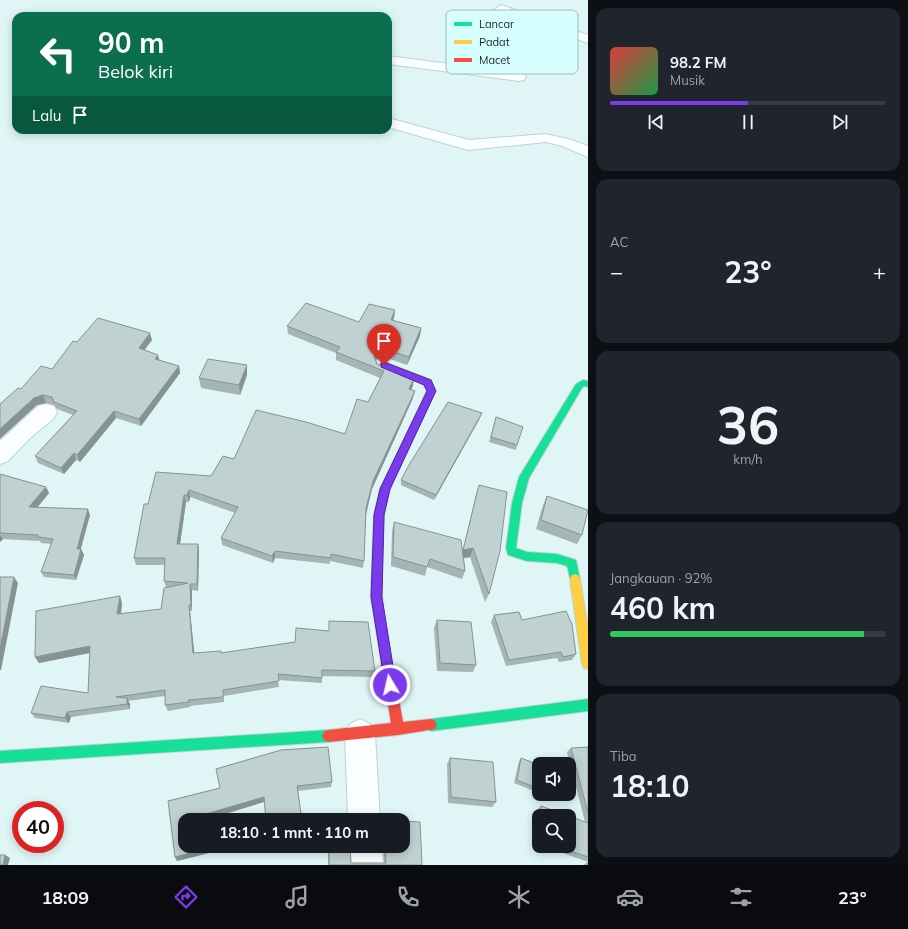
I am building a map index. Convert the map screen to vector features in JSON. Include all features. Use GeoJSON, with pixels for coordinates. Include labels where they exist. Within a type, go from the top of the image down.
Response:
{"type":"FeatureCollection","features":[{"type":"Feature","properties":{"kind":"street"},"geometry":{"type":"LineString","coordinates":[[578,36],[588,39]]}},
{"type":"Feature","properties":{"kind":"street"},"geometry":{"type":"LineString","coordinates":[[392,61],[446,68]]}},
{"type":"Feature","properties":{"kind":"street"},"geometry":{"type":"LineString","coordinates":[[496,74],[519,77]]}},
{"type":"Feature","properties":{"kind":"street"},"geometry":{"type":"LineString","coordinates":[[392,123],[468,145],[546,138],[567,143],[588,152]]}},
{"type":"Feature","properties":{"kind":"street"},"geometry":{"type":"LineString","coordinates":[[384,365],[428,382],[431,391],[385,489],[379,515],[376,597],[398,729]]}},
{"type":"Feature","properties":{"kind":"street"},"geometry":{"type":"LineString","coordinates":[[588,384],[583,383],[580,386],[524,477],[517,503],[510,548],[512,552],[521,558],[562,557],[572,563],[588,664]]}},
{"type":"Feature","properties":{"kind":"street"},"geometry":{"type":"LineString","coordinates":[[0,455],[22,432],[46,412]]}},
{"type":"Feature","properties":{"kind":"street"},"geometry":{"type":"LineString","coordinates":[[0,757],[360,734],[588,705]]}},
{"type":"Feature","properties":{"kind":"street"},"geometry":{"type":"LineString","coordinates":[[360,734],[364,813]]}},
{"type":"Feature","properties":{"kind":"street"},"geometry":{"type":"LineString","coordinates":[[366,853],[367,865]]}},
{"type":"Feature","properties":{"kind":"building"},"geometry":{"type":"Polygon","coordinates":[[[306,303],[359,322],[369,304],[395,310],[391,320],[421,328],[409,357],[385,349],[378,351],[374,356],[377,364],[414,378],[409,389],[415,391],[373,481],[366,508],[364,561],[331,554],[331,558],[275,551],[272,556],[221,538],[238,507],[189,490],[187,495],[184,495],[177,544],[198,544],[197,584],[190,584],[191,605],[189,605],[193,653],[221,651],[221,653],[295,642],[296,628],[329,631],[329,621],[368,622],[375,671],[322,670],[322,678],[278,674],[279,681],[223,690],[223,697],[188,700],[189,702],[165,705],[165,690],[116,697],[127,698],[127,704],[67,712],[65,718],[31,713],[41,686],[88,693],[90,646],[35,657],[36,611],[120,596],[117,614],[161,609],[164,588],[188,583],[164,581],[165,558],[134,558],[144,504],[148,504],[156,472],[211,476],[223,456],[234,459],[256,410],[306,422],[345,434],[357,399],[368,402],[384,371],[336,352],[340,347],[287,326],[306,303]]]}},
{"type":"Feature","properties":{"kind":"building"},"geometry":{"type":"Polygon","coordinates":[[[98,318],[150,333],[139,348],[158,355],[155,359],[179,366],[139,419],[114,411],[77,455],[74,453],[61,468],[35,456],[77,411],[54,402],[52,397],[43,395],[34,398],[0,429],[0,404],[18,388],[21,389],[41,366],[52,369],[73,341],[77,342],[98,318]]]}},
{"type":"Feature","properties":{"kind":"building"},"geometry":{"type":"Polygon","coordinates":[[[208,359],[247,365],[239,385],[199,378],[208,359]]]}},
{"type":"Feature","properties":{"kind":"building"},"geometry":{"type":"Polygon","coordinates":[[[448,402],[482,413],[436,495],[401,480],[448,402]]]}},
{"type":"Feature","properties":{"kind":"building"},"geometry":{"type":"Polygon","coordinates":[[[496,417],[523,427],[517,445],[491,437],[496,417]]]}},
{"type":"Feature","properties":{"kind":"building"},"geometry":{"type":"Polygon","coordinates":[[[0,474],[46,487],[29,507],[88,509],[77,549],[81,549],[74,575],[41,572],[53,539],[38,537],[38,535],[0,533],[0,474]]]}},
{"type":"Feature","properties":{"kind":"building"},"geometry":{"type":"Polygon","coordinates":[[[479,485],[507,492],[500,551],[489,594],[473,548],[463,550],[479,485]]]}},
{"type":"Feature","properties":{"kind":"building"},"geometry":{"type":"Polygon","coordinates":[[[547,496],[588,510],[582,535],[541,520],[547,496]]]}},
{"type":"Feature","properties":{"kind":"building"},"geometry":{"type":"Polygon","coordinates":[[[394,522],[461,540],[465,571],[430,559],[427,567],[393,557],[394,522]]]}},
{"type":"Feature","properties":{"kind":"building"},"geometry":{"type":"Polygon","coordinates":[[[0,577],[14,577],[0,649],[0,577]]]}},
{"type":"Feature","properties":{"kind":"building"},"geometry":{"type":"Polygon","coordinates":[[[566,611],[572,624],[576,654],[563,657],[561,652],[509,660],[494,615],[519,612],[522,620],[566,611]]]}},
{"type":"Feature","properties":{"kind":"building"},"geometry":{"type":"Polygon","coordinates":[[[437,620],[471,622],[476,665],[440,663],[437,620]]]}},
{"type":"Feature","properties":{"kind":"building"},"geometry":{"type":"Polygon","coordinates":[[[328,747],[332,782],[297,786],[301,813],[265,813],[264,797],[209,813],[178,813],[178,853],[191,853],[175,857],[168,801],[220,788],[216,769],[281,750],[328,747]]]}},
{"type":"Feature","properties":{"kind":"building"},"geometry":{"type":"Polygon","coordinates":[[[588,747],[588,813],[576,767],[576,757],[573,757],[571,748],[588,747]]]}},
{"type":"Feature","properties":{"kind":"building"},"geometry":{"type":"Polygon","coordinates":[[[450,758],[493,762],[496,802],[451,797],[450,758]]]}},
{"type":"Feature","properties":{"kind":"building"},"geometry":{"type":"Polygon","coordinates":[[[521,758],[532,762],[532,786],[517,780],[521,758]]]}},
{"type":"Feature","properties":{"kind":"building"},"geometry":{"type":"Polygon","coordinates":[[[541,806],[549,809],[540,809],[541,806]]]}},
{"type":"Feature","properties":{"kind":"building"},"geometry":{"type":"Polygon","coordinates":[[[576,819],[588,823],[588,857],[576,853],[576,819]]]}},
{"type":"Feature","properties":{"kind":"building"},"geometry":{"type":"Polygon","coordinates":[[[410,821],[420,822],[422,865],[329,865],[329,853],[350,853],[351,863],[386,863],[385,853],[410,853],[410,821]]]}},
{"type":"Feature","properties":{"kind":"building"},"geometry":{"type":"Polygon","coordinates":[[[0,855],[5,855],[3,865],[0,865],[0,855]]]}},
{"type":"Feature","properties":{"kind":"traffic: fast"},"geometry":{"type":"LineString","coordinates":[[382,635],[376,597],[379,515],[385,489],[431,391],[428,382],[384,365]]}},
{"type":"Feature","properties":{"kind":"traffic: fast"},"geometry":{"type":"LineString","coordinates":[[575,579],[572,563],[557,558],[527,557],[512,552],[511,548],[517,503],[524,477],[579,386],[583,383],[588,384]]}},
{"type":"Feature","properties":{"kind":"traffic: fast"},"geometry":{"type":"LineString","coordinates":[[431,725],[588,705]]}},
{"type":"Feature","properties":{"kind":"traffic: fast"},"geometry":{"type":"LineString","coordinates":[[0,757],[328,736]]}},
{"type":"Feature","properties":{"kind":"traffic: slow"},"geometry":{"type":"LineString","coordinates":[[575,579],[588,664]]}},
{"type":"Feature","properties":{"kind":"traffic: jam"},"geometry":{"type":"LineString","coordinates":[[382,635],[398,729]]}},
{"type":"Feature","properties":{"kind":"traffic: jam"},"geometry":{"type":"LineString","coordinates":[[328,736],[431,725]]}},
{"type":"Feature","properties":{"kind":"route"},"geometry":{"type":"LineString","coordinates":[[384,365],[428,382],[431,391],[428,401],[385,489],[379,515],[376,597],[390,685]]}}]}
